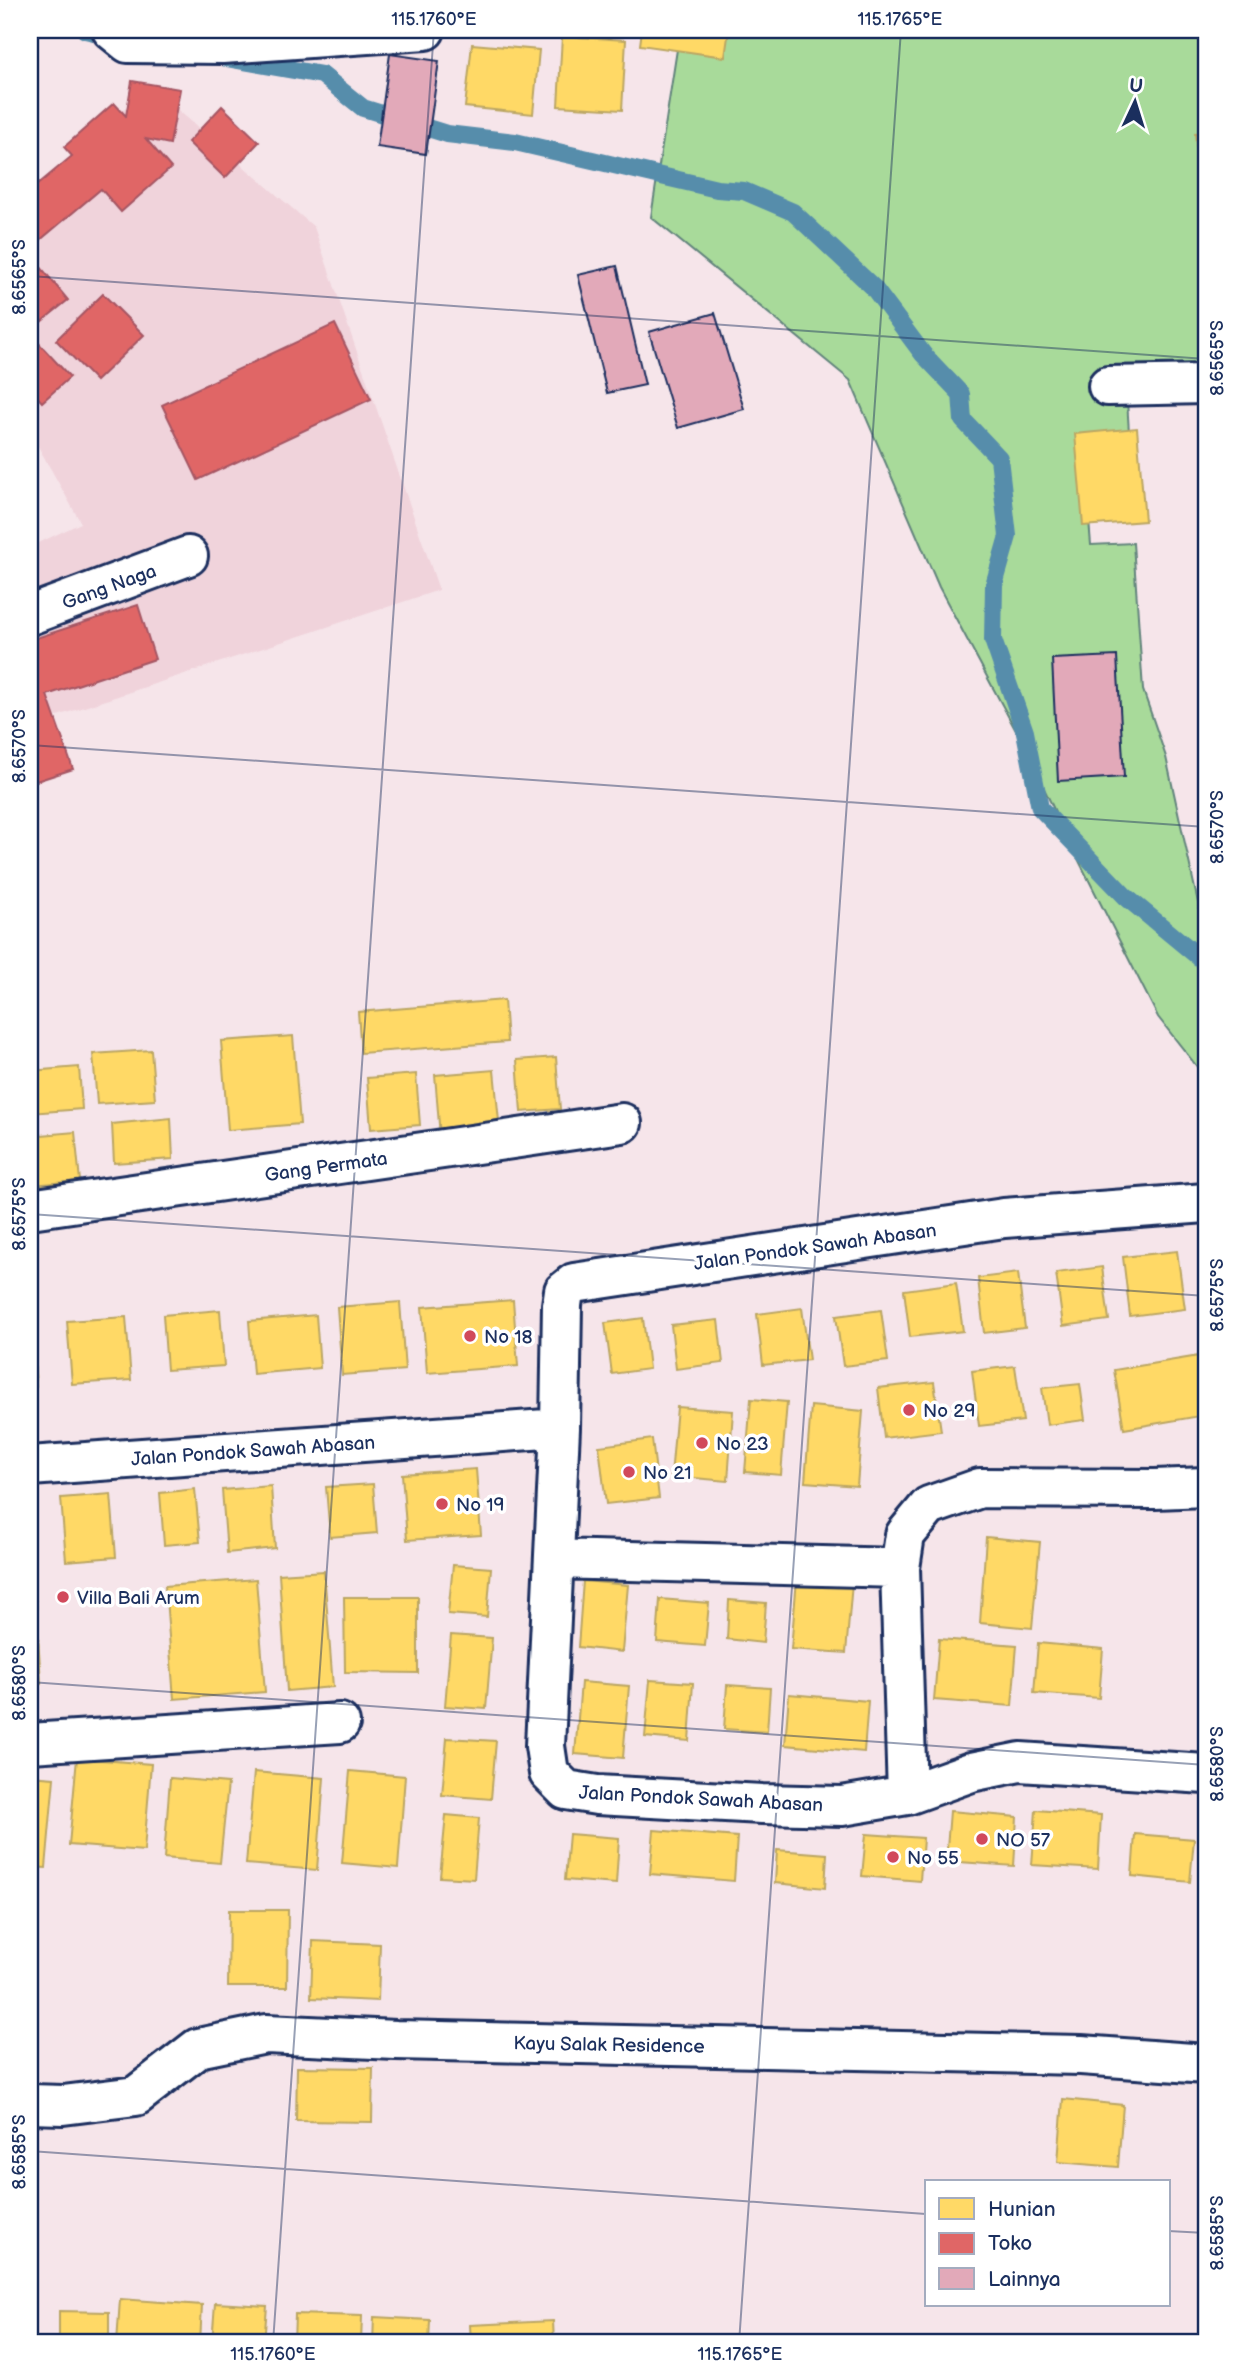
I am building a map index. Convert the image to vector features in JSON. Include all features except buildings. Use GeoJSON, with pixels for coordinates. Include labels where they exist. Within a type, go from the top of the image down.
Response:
{"type":"FeatureCollection","features":[{"type":"Feature","properties":{"kind":"street"},"geometry":{"type":"LineString","coordinates":[[112,30],[128,43],[222,44],[425,30]]}},
{"type":"Feature","properties":{"kind":"street"},"geometry":{"type":"LineString","coordinates":[[1108,386],[1206,384]]}},
{"type":"Feature","properties":{"kind":"street","name":"Gang Naga"},"geometry":{"type":"LineString","coordinates":[[30,615],[188,556]]}},
{"type":"Feature","properties":{"kind":"street","name":"Gang Permata"},"geometry":{"type":"LineString","coordinates":[[30,1209],[622,1123]]}},
{"type":"Feature","properties":{"kind":"street","name":"Jalan Pondok Sawah Abasan"},"geometry":{"type":"LineString","coordinates":[[1206,1203],[1004,1218],[574,1283],[564,1291],[545,1746],[549,1773],[566,1790],[611,1796],[842,1806],[907,1795],[971,1772],[1020,1762],[1206,1773]]}},
{"type":"Feature","properties":{"kind":"street","name":"Jalan Pondok Sawah Abasan"},"geometry":{"type":"LineString","coordinates":[[30,1466],[560,1428]]}},
{"type":"Feature","properties":{"kind":"street"},"geometry":{"type":"LineString","coordinates":[[907,1795],[900,1568],[905,1535],[929,1506],[980,1488],[1206,1487]]}},
{"type":"Feature","properties":{"kind":"street"},"geometry":{"type":"LineString","coordinates":[[554,1559],[900,1568]]}},
{"type":"Feature","properties":{"kind":"street"},"geometry":{"type":"LineString","coordinates":[[30,1743],[340,1723]]}},
{"type":"Feature","properties":{"kind":"street","name":"Kayu Salak Residence"},"geometry":{"type":"LineString","coordinates":[[30,2104],[64,2105],[136,2096],[198,2048],[266,2034],[396,2040],[1081,2055],[1206,2064]]}},
{"type":"Feature","properties":{"kind":"shaded area"},"geometry":{"type":"Polygon","coordinates":[[[150,86],[314,227],[439,590],[30,725],[30,547],[81,523],[30,432],[30,192],[150,86]]]}},
{"type":"Feature","properties":{"kind":"green space"},"geometry":{"type":"Polygon","coordinates":[[[680,30],[1206,30],[1206,183],[1200,379],[1126,383],[1131,466],[1085,470],[1091,545],[1133,543],[1143,690],[1166,757],[1206,939],[1206,1078],[1158,1017],[1022,742],[939,587],[850,380],[651,217],[680,30]]]}},
{"type":"Feature","properties":{"kind":"waterway"},"geometry":{"type":"LineString","coordinates":[[85,30],[116,37]]}},
{"type":"Feature","properties":{"kind":"waterway"},"geometry":{"type":"LineString","coordinates":[[226,58],[322,75],[363,108],[447,134],[515,142],[717,189],[744,191],[793,212],[873,287],[923,354],[961,394],[963,420],[999,458],[1008,536],[994,585],[993,640],[1025,732],[1040,808],[1126,897],[1206,963]]}},
{"type":"Feature","properties":{"kind":"place","name":"No 18"},"geometry":{"type":"Point","coordinates":[470,1336]}},
{"type":"Feature","properties":{"kind":"place","name":"No 29"},"geometry":{"type":"Point","coordinates":[909,1410]}},
{"type":"Feature","properties":{"kind":"place","name":"No 23"},"geometry":{"type":"Point","coordinates":[702,1443]}},
{"type":"Feature","properties":{"kind":"place","name":"No 21"},"geometry":{"type":"Point","coordinates":[629,1472]}},
{"type":"Feature","properties":{"kind":"place","name":"No 19"},"geometry":{"type":"Point","coordinates":[442,1504]}},
{"type":"Feature","properties":{"kind":"place","name":"Villa Bali Arum"},"geometry":{"type":"Point","coordinates":[63,1597]}},
{"type":"Feature","properties":{"kind":"place","name":"NO 57"},"geometry":{"type":"Point","coordinates":[982,1839]}},
{"type":"Feature","properties":{"kind":"place","name":"No 55"},"geometry":{"type":"Point","coordinates":[893,1857]}}]}
